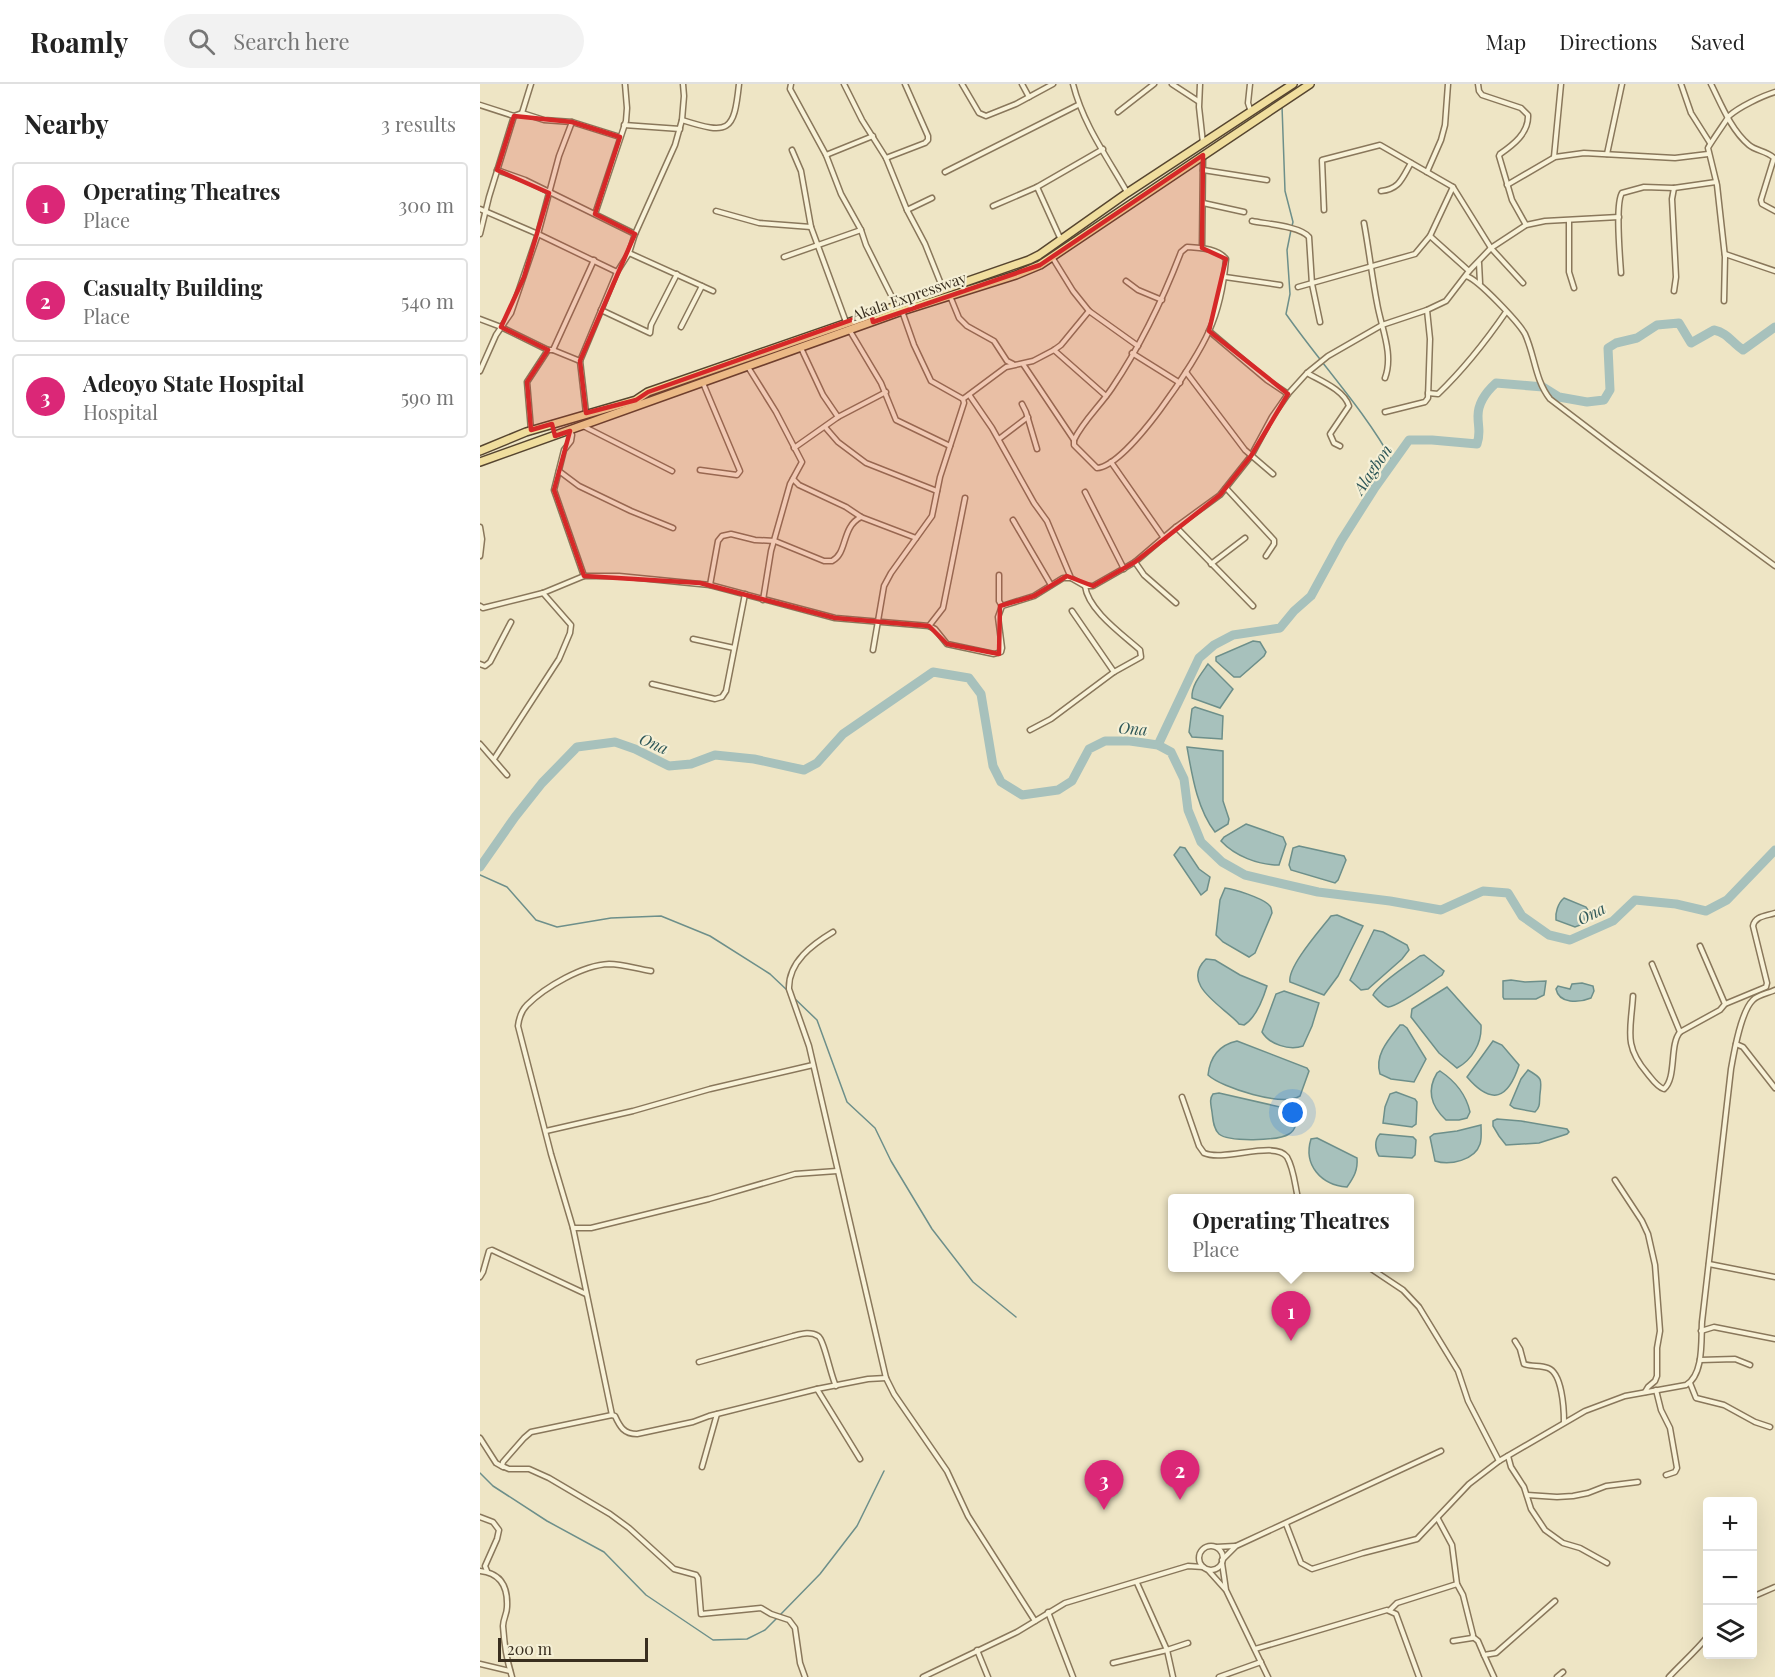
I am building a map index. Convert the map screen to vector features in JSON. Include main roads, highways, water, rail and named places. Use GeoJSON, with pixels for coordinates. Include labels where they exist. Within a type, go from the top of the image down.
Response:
{"type":"FeatureCollection","features":[{"type":"Feature","properties":{"kind":"main road","name":"Akala Expressway"},"geometry":{"type":"LineString","coordinates":[[480,451],[528,431],[636,400],[648,392],[1029,260],[1293,84]]}},
{"type":"Feature","properties":{"kind":"main road","name":"Akala Expressway"},"geometry":{"type":"LineString","coordinates":[[480,462],[902,311],[1016,275],[1040,264],[1310,84]]}},
{"type":"Feature","properties":{"kind":"main road"},"geometry":{"type":"LineString","coordinates":[[871,313],[873,322]]}},
{"type":"Feature","properties":{"kind":"main road"},"geometry":{"type":"LineString","coordinates":[[552,424],[555,436]]}},
{"type":"Feature","properties":{"kind":"main road"},"geometry":{"type":"LineString","coordinates":[[528,431],[537,442]]}},
{"type":"Feature","properties":{"kind":"water"},"geometry":{"type":"Polygon","coordinates":[[[1253,641],[1260,642],[1266,652],[1240,677],[1234,677],[1216,661],[1216,657],[1253,641]]]}},
{"type":"Feature","properties":{"kind":"water"},"geometry":{"type":"Polygon","coordinates":[[[1208,664],[1233,689],[1220,708],[1192,698],[1195,685],[1208,664]]]}},
{"type":"Feature","properties":{"kind":"water"},"geometry":{"type":"Polygon","coordinates":[[[1195,707],[1223,716],[1222,739],[1192,737],[1189,732],[1192,709],[1195,707]]]}},
{"type":"Feature","properties":{"kind":"water"},"geometry":{"type":"Polygon","coordinates":[[[1187,747],[1223,751],[1223,801],[1229,819],[1228,824],[1215,832],[1200,802],[1187,747]]]}},
{"type":"Feature","properties":{"kind":"water"},"geometry":{"type":"Polygon","coordinates":[[[1246,824],[1283,837],[1286,844],[1279,865],[1247,859],[1221,841],[1246,824]]]}},
{"type":"Feature","properties":{"kind":"water"},"geometry":{"type":"Polygon","coordinates":[[[1299,846],[1344,856],[1346,860],[1338,880],[1335,883],[1291,870],[1289,865],[1293,848],[1299,846]]]}},
{"type":"Feature","properties":{"kind":"water"},"geometry":{"type":"Polygon","coordinates":[[[1180,847],[1185,848],[1199,869],[1210,877],[1207,890],[1201,895],[1174,855],[1180,847]]]}},
{"type":"Feature","properties":{"kind":"water"},"geometry":{"type":"Polygon","coordinates":[[[1225,888],[1254,897],[1271,908],[1272,913],[1255,953],[1249,957],[1223,942],[1216,935],[1220,900],[1225,888]]]}},
{"type":"Feature","properties":{"kind":"water"},"geometry":{"type":"Polygon","coordinates":[[[1564,898],[1586,907],[1590,913],[1586,915],[1583,924],[1575,927],[1556,920],[1557,908],[1564,898]]]}},
{"type":"Feature","properties":{"kind":"water"},"geometry":{"type":"Polygon","coordinates":[[[1337,915],[1363,926],[1338,976],[1324,995],[1290,982],[1290,975],[1306,948],[1331,916],[1337,915]]]}},
{"type":"Feature","properties":{"kind":"water"},"geometry":{"type":"Polygon","coordinates":[[[1374,930],[1383,932],[1407,945],[1409,950],[1368,989],[1361,990],[1350,980],[1374,930]]]}},
{"type":"Feature","properties":{"kind":"water"},"geometry":{"type":"Polygon","coordinates":[[[1424,955],[1444,971],[1442,975],[1392,1006],[1384,1005],[1373,995],[1394,974],[1424,955]]]}},
{"type":"Feature","properties":{"kind":"water"},"geometry":{"type":"Polygon","coordinates":[[[1206,959],[1215,960],[1240,975],[1267,986],[1255,1013],[1244,1025],[1239,1024],[1215,1003],[1201,987],[1198,978],[1199,969],[1206,959]]]}},
{"type":"Feature","properties":{"kind":"water"},"geometry":{"type":"Polygon","coordinates":[[[1503,981],[1546,981],[1544,995],[1536,999],[1504,999],[1503,981]]]}},
{"type":"Feature","properties":{"kind":"water"},"geometry":{"type":"Polygon","coordinates":[[[1582,983],[1593,986],[1594,991],[1591,998],[1581,1001],[1565,1000],[1556,989],[1558,986],[1570,989],[1572,984],[1582,983]]]}},
{"type":"Feature","properties":{"kind":"water"},"geometry":{"type":"Polygon","coordinates":[[[1447,987],[1481,1025],[1480,1038],[1475,1050],[1457,1068],[1439,1053],[1411,1017],[1412,1009],[1447,987]]]}},
{"type":"Feature","properties":{"kind":"water"},"geometry":{"type":"Polygon","coordinates":[[[1284,991],[1319,1003],[1303,1046],[1292,1048],[1280,1045],[1269,1040],[1262,1032],[1276,994],[1284,991]]]}},
{"type":"Feature","properties":{"kind":"water"},"geometry":{"type":"Polygon","coordinates":[[[1400,1025],[1407,1028],[1426,1059],[1414,1082],[1391,1079],[1380,1074],[1381,1054],[1400,1025]]]}},
{"type":"Feature","properties":{"kind":"water"},"geometry":{"type":"Polygon","coordinates":[[[1237,1041],[1307,1068],[1309,1071],[1300,1096],[1292,1099],[1267,1098],[1226,1085],[1208,1075],[1216,1053],[1225,1045],[1237,1041]]]}},
{"type":"Feature","properties":{"kind":"water"},"geometry":{"type":"Polygon","coordinates":[[[1493,1041],[1502,1045],[1519,1065],[1510,1085],[1498,1095],[1484,1092],[1467,1077],[1493,1041]]]}},
{"type":"Feature","properties":{"kind":"water"},"geometry":{"type":"Polygon","coordinates":[[[1528,1070],[1541,1082],[1539,1104],[1535,1112],[1514,1108],[1510,1105],[1521,1079],[1528,1070]]]}},
{"type":"Feature","properties":{"kind":"water"},"geometry":{"type":"Polygon","coordinates":[[[1440,1071],[1463,1094],[1470,1112],[1467,1118],[1446,1120],[1437,1110],[1431,1092],[1437,1073],[1440,1071]]]}},
{"type":"Feature","properties":{"kind":"water"},"geometry":{"type":"Polygon","coordinates":[[[1396,1092],[1415,1099],[1417,1102],[1416,1124],[1412,1127],[1383,1123],[1385,1107],[1390,1094],[1396,1092]]]}},
{"type":"Feature","properties":{"kind":"water"},"geometry":{"type":"Polygon","coordinates":[[[1219,1093],[1289,1109],[1296,1113],[1295,1127],[1289,1134],[1275,1138],[1224,1137],[1216,1129],[1211,1105],[1213,1094],[1219,1093]]]}},
{"type":"Feature","properties":{"kind":"water"},"geometry":{"type":"Polygon","coordinates":[[[1497,1119],[1567,1129],[1569,1132],[1539,1143],[1506,1145],[1493,1126],[1493,1121],[1497,1119]]]}},
{"type":"Feature","properties":{"kind":"water"},"geometry":{"type":"Polygon","coordinates":[[[1481,1125],[1480,1144],[1468,1158],[1448,1163],[1435,1161],[1430,1137],[1434,1134],[1481,1125]]]}},
{"type":"Feature","properties":{"kind":"water"},"geometry":{"type":"Polygon","coordinates":[[[1380,1134],[1413,1137],[1416,1140],[1415,1155],[1412,1158],[1379,1156],[1376,1145],[1380,1134]]]}},
{"type":"Feature","properties":{"kind":"water"},"geometry":{"type":"Polygon","coordinates":[[[1317,1138],[1357,1158],[1355,1173],[1347,1187],[1329,1182],[1316,1172],[1312,1165],[1309,1148],[1311,1139],[1317,1138]]]}},
{"type":"Feature","properties":{"kind":"waterway"},"geometry":{"type":"LineString","coordinates":[[1282,106],[1285,191],[1292,226]]}},
{"type":"Feature","properties":{"kind":"waterway"},"geometry":{"type":"LineString","coordinates":[[1291,230],[1287,250],[1290,294],[1286,314],[1355,405],[1393,462]]}},
{"type":"Feature","properties":{"kind":"waterway","name":"Alagbon"},"geometry":{"type":"LineString","coordinates":[[1158,745],[1199,658],[1214,645],[1233,635],[1280,628],[1311,596],[1341,541],[1409,440],[1477,444],[1479,406],[1496,383],[1543,387],[1559,397],[1587,402],[1604,400],[1610,390],[1608,348],[1616,343],[1637,338],[1657,325],[1679,323],[1691,343],[1714,330],[1719,331],[1743,350],[1775,327]]}},
{"type":"Feature","properties":{"kind":"waterway","name":"Ona"},"geometry":{"type":"LineString","coordinates":[[480,867],[542,783],[577,747],[615,742],[669,766],[691,764],[715,755],[754,759],[804,770],[817,763],[843,734],[933,672],[969,678],[981,694],[993,766],[1001,782],[1022,795],[1058,790],[1072,781],[1089,749],[1105,741],[1130,741],[1158,745],[1171,752],[1184,779],[1188,810],[1201,842],[1222,862],[1245,875],[1318,892],[1441,910],[1483,891],[1508,893],[1522,916],[1549,935],[1570,940],[1613,921],[1635,900],[1676,904],[1706,911],[1727,900],[1775,850]]}},
{"type":"Feature","properties":{"kind":"waterway"},"geometry":{"type":"LineString","coordinates":[[480,875],[507,887],[536,920],[557,927],[611,918],[661,916],[710,936],[770,974],[788,991]]}},
{"type":"Feature","properties":{"kind":"waterway"},"geometry":{"type":"LineString","coordinates":[[793,997],[817,1020],[847,1102],[875,1128],[891,1161],[932,1229],[973,1282],[1016,1317]]}},
{"type":"Feature","properties":{"kind":"waterway"},"geometry":{"type":"LineString","coordinates":[[780,1615],[820,1574],[857,1526],[884,1471]]}},
{"type":"Feature","properties":{"kind":"waterway"},"geometry":{"type":"LineString","coordinates":[[480,1473],[493,1486],[547,1521],[604,1552],[646,1595],[713,1640],[747,1639],[765,1630],[777,1618]]}},
{"type":"Feature","properties":{"kind":"place","name":"Operating Theatres"},"geometry":{"type":"Point","coordinates":[1291,1341]}},
{"type":"Feature","properties":{"kind":"place","name":"Casualty Building"},"geometry":{"type":"Point","coordinates":[1180,1500]}},
{"type":"Feature","properties":{"kind":"place","name":"Adeoyo State Hospital"},"geometry":{"type":"Point","coordinates":[1104,1510]}}]}
